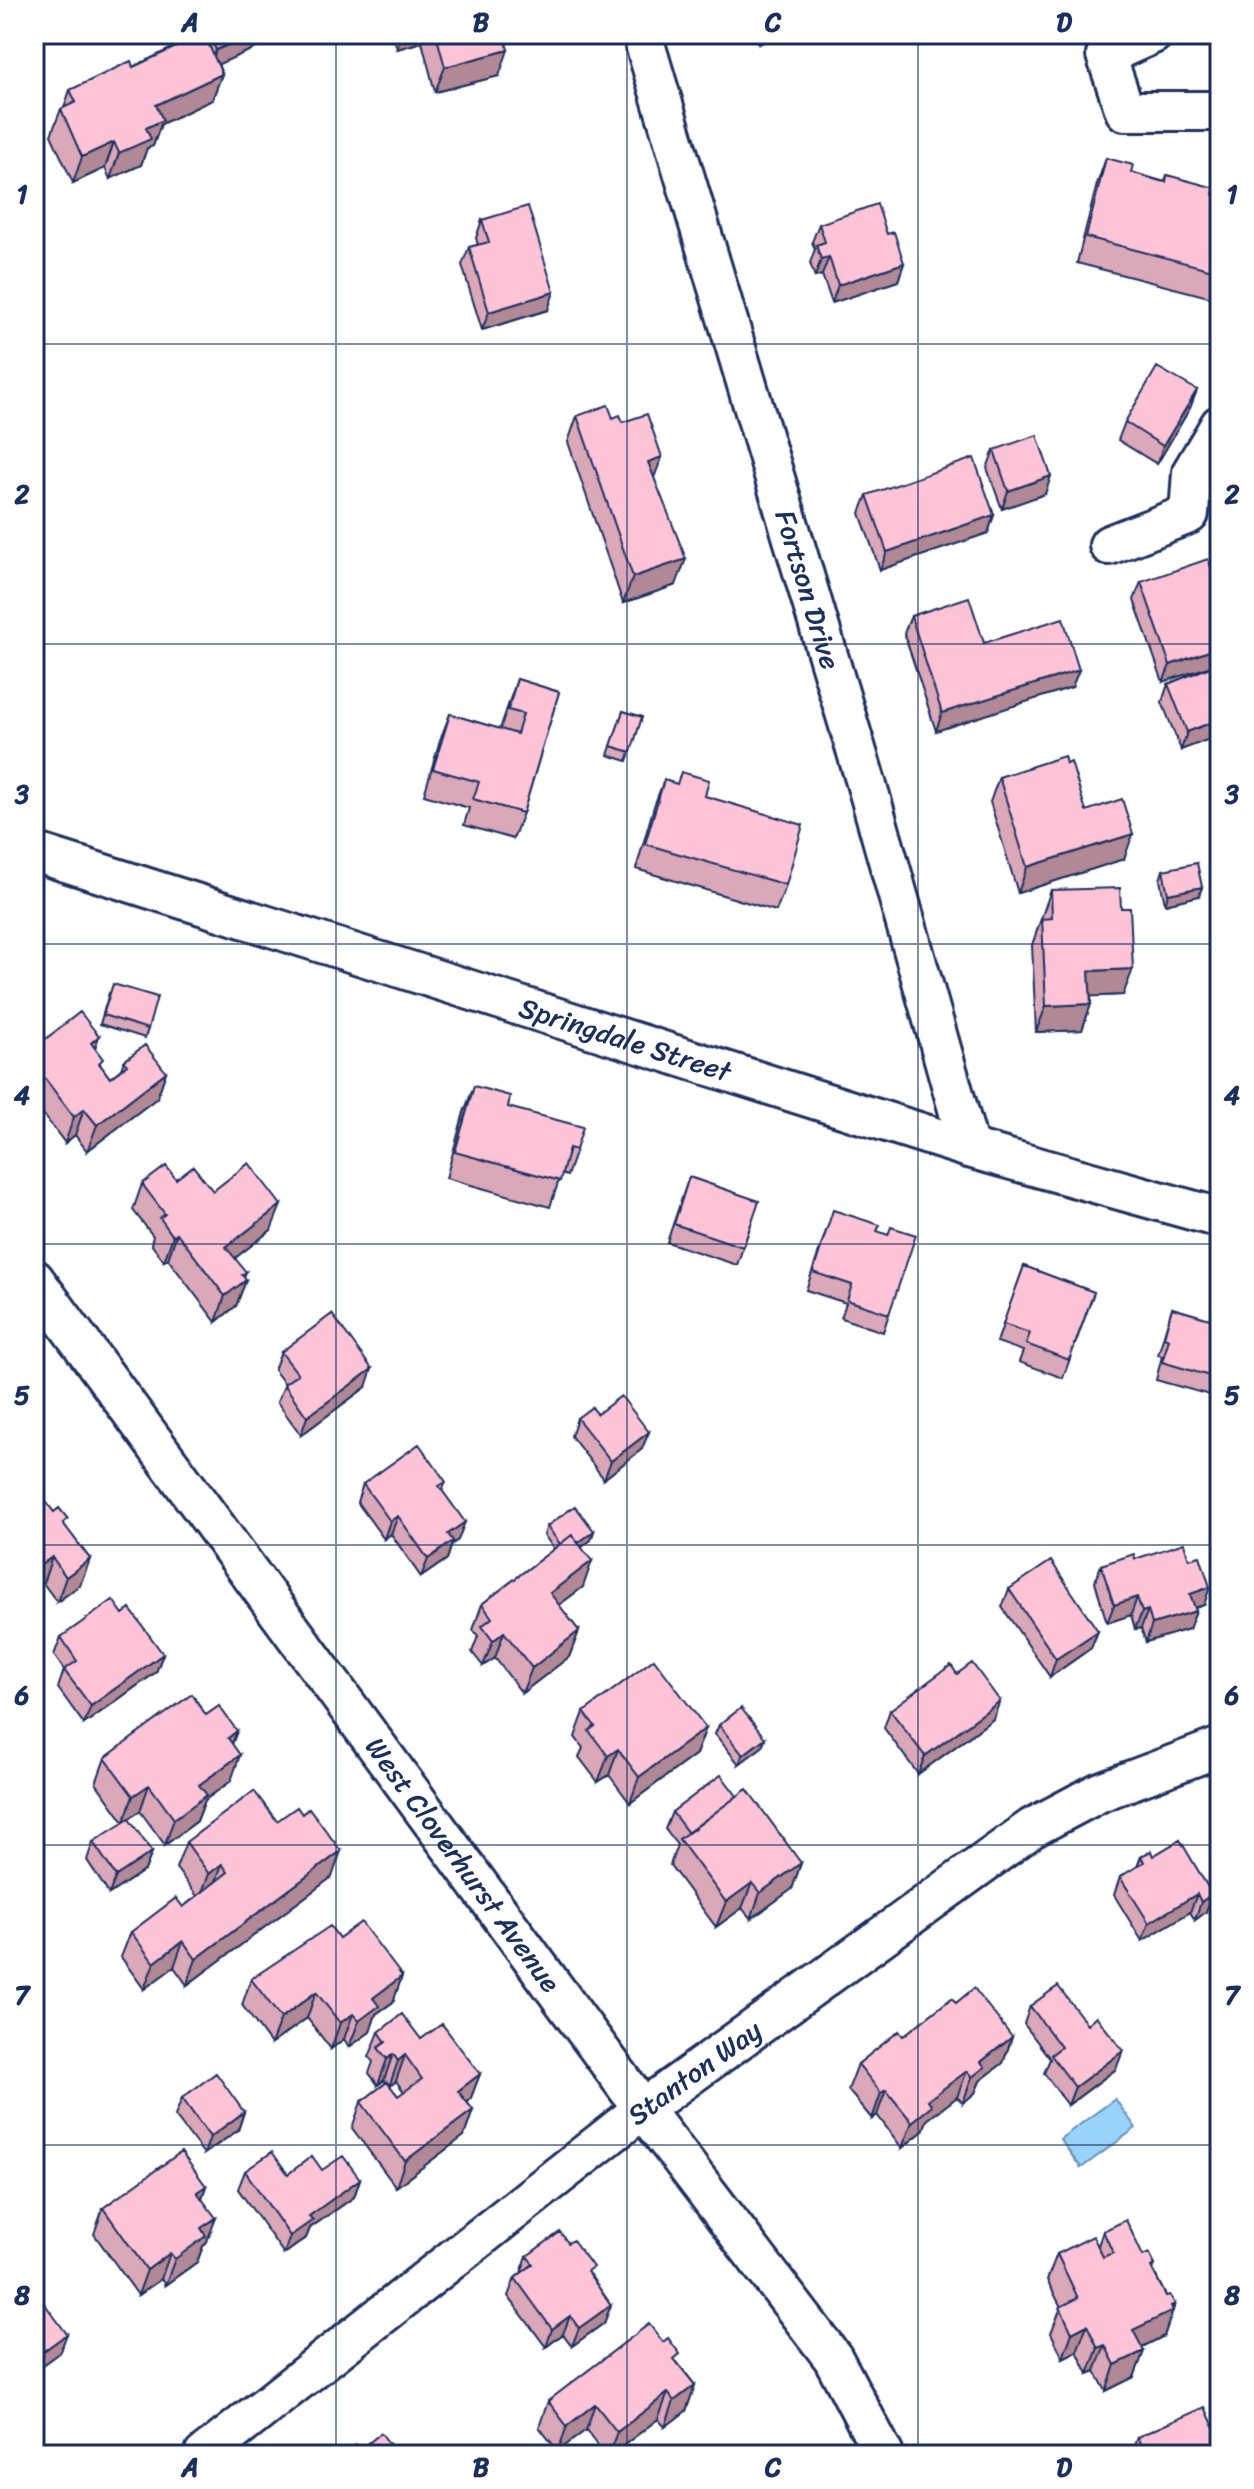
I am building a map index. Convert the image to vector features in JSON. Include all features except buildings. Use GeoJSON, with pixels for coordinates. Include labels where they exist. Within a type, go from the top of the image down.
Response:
{"type":"FeatureCollection","features":[{"type":"Feature","properties":{"kind":"street","name":"Fortson Drive"},"geometry":{"type":"LineString","coordinates":[[642,34],[870,796],[969,1148]]}},
{"type":"Feature","properties":{"kind":"street"},"geometry":{"type":"LineString","coordinates":[[1153,34],[1106,55],[1125,111],[1220,111]]}},
{"type":"Feature","properties":{"kind":"street"},"geometry":{"type":"LineString","coordinates":[[1109,545],[1189,514],[1192,472],[1220,425]]}},
{"type":"Feature","properties":{"kind":"street","name":"Springdale Street"},"geometry":{"type":"LineString","coordinates":[[34,852],[969,1148],[1220,1218]]}},
{"type":"Feature","properties":{"kind":"street","name":"West Cloverhurst Avenue"},"geometry":{"type":"LineString","coordinates":[[34,1279],[643,2109],[833,2358],[884,2455]]}},
{"type":"Feature","properties":{"kind":"street","name":"Stanton Way"},"geometry":{"type":"LineString","coordinates":[[204,2455],[643,2109],[1032,1828],[1100,1792],[1220,1747]]}},
{"type":"Feature","properties":{"kind":"water"},"geometry":{"type":"Polygon","coordinates":[[[1115,2099],[1136,2128],[1081,2168],[1060,2139],[1115,2099]]]}}]}
